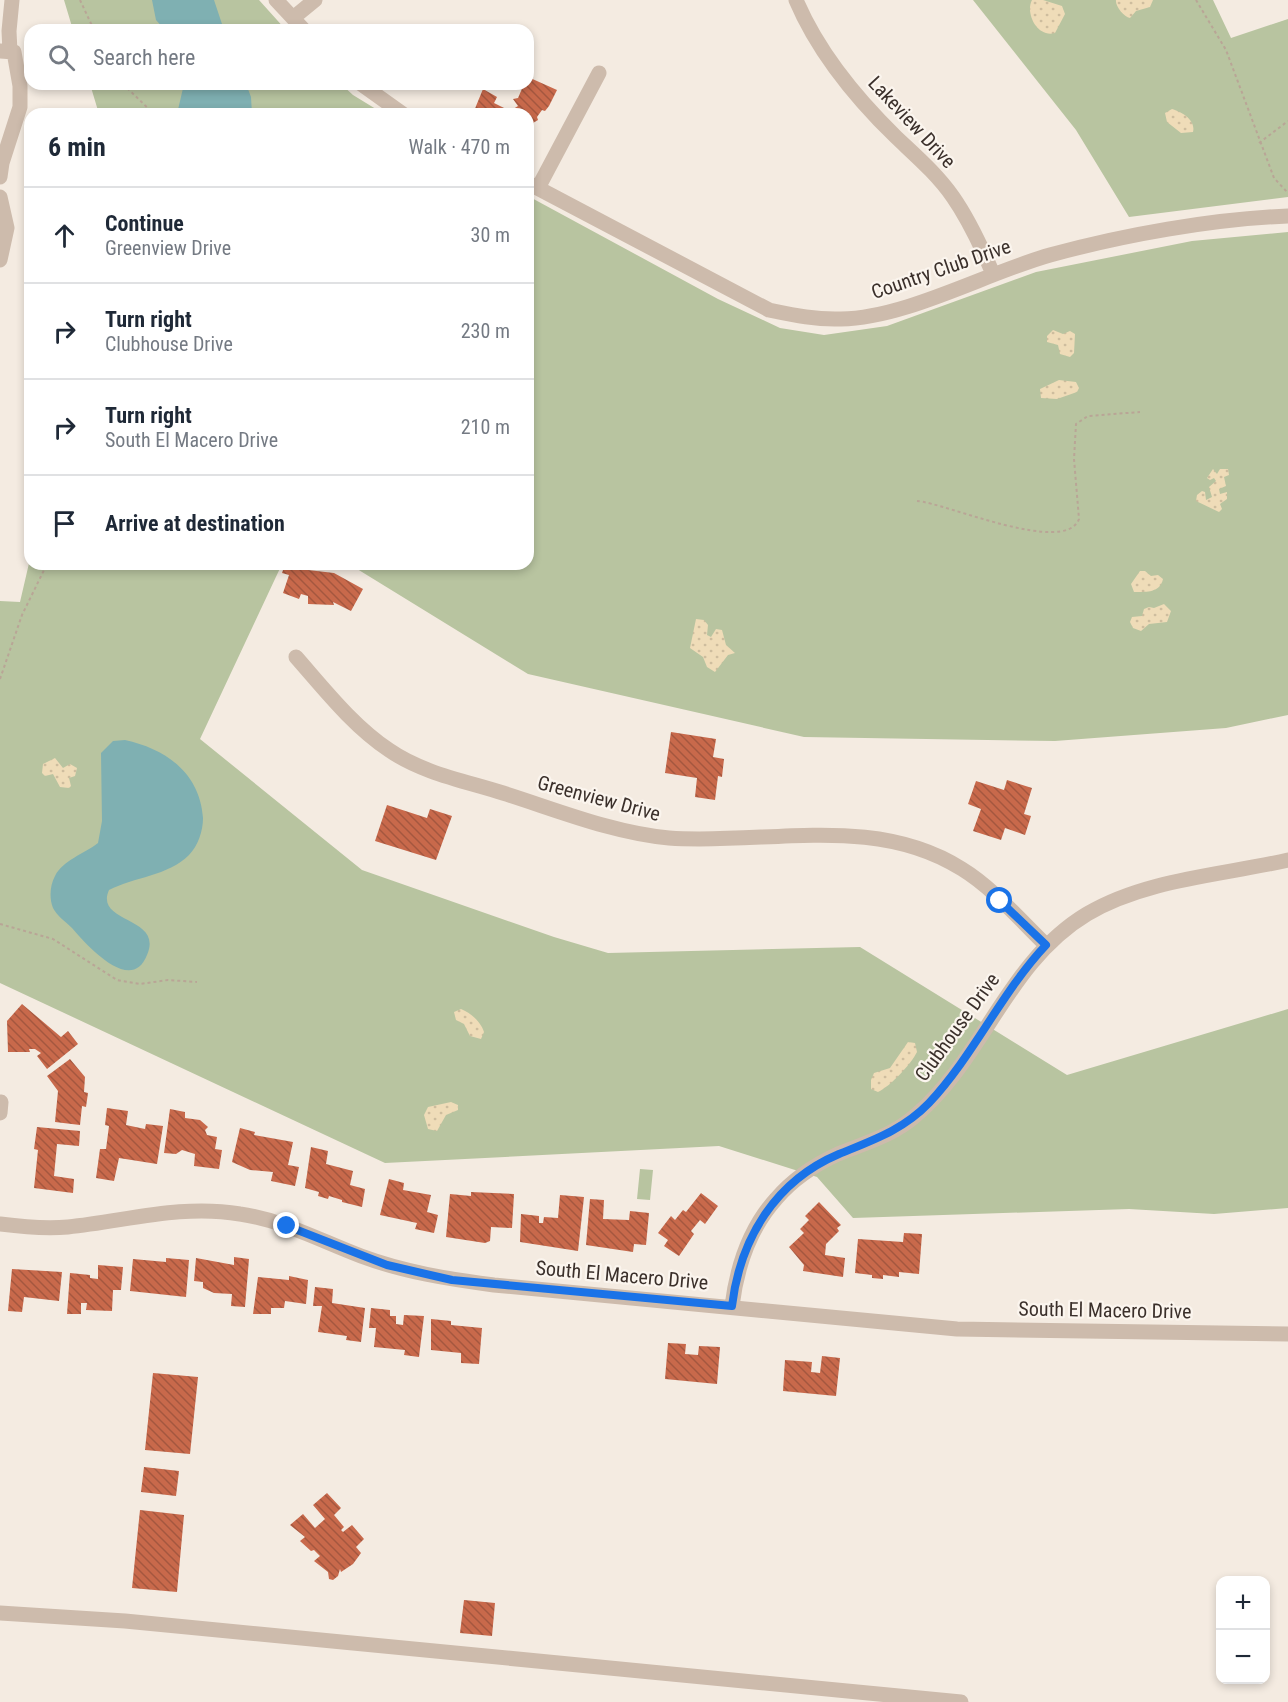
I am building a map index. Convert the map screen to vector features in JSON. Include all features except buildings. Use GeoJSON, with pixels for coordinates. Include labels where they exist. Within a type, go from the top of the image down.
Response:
{"type":"FeatureCollection","features":[{"type":"Feature","properties":{"kind":"street"},"geometry":{"type":"LineString","coordinates":[[0,177],[21,96],[14,52],[5,51],[12,0]]}},
{"type":"Feature","properties":{"kind":"street"},"geometry":{"type":"LineString","coordinates":[[276,0],[298,24]]}},
{"type":"Feature","properties":{"kind":"street"},"geometry":{"type":"LineString","coordinates":[[292,18],[315,0]]}},
{"type":"Feature","properties":{"kind":"street","name":"Lakeview Drive"},"geometry":{"type":"LineString","coordinates":[[796,0],[835,68],[864,103],[929,168],[953,197],[976,237],[993,274]]}},
{"type":"Feature","properties":{"kind":"street"},"geometry":{"type":"LineString","coordinates":[[534,184],[599,73]]}},
{"type":"Feature","properties":{"kind":"street"},"geometry":{"type":"LineString","coordinates":[[369,90],[394,108]]}},
{"type":"Feature","properties":{"kind":"street","name":"Country Club Drive"},"geometry":{"type":"LineString","coordinates":[[534,187],[769,310],[807,318],[841,320],[867,317],[993,274],[1087,246],[1215,222],[1288,216]]}},
{"type":"Feature","properties":{"kind":"street"},"geometry":{"type":"LineString","coordinates":[[0,197],[7,228],[0,260]]}},
{"type":"Feature","properties":{"kind":"street","name":"Greenview Drive"},"geometry":{"type":"LineString","coordinates":[[296,657],[345,712],[389,750],[420,766],[608,826],[667,838],[714,840],[843,834],[884,839],[926,850],[963,869],[1046,945]]}},
{"type":"Feature","properties":{"kind":"street","name":"Clubhouse Drive"},"geometry":{"type":"LineString","coordinates":[[732,1306],[736,1276],[748,1240],[762,1216],[776,1199],[790,1184],[822,1161],[877,1140],[915,1117],[951,1076],[1022,972],[1046,945],[1088,914],[1125,898],[1169,885],[1288,860]]}},
{"type":"Feature","properties":{"kind":"street","name":"South El Macero Drive"},"geometry":{"type":"LineString","coordinates":[[0,1224],[68,1227],[169,1211],[225,1212],[287,1226],[387,1265],[452,1280],[957,1329],[1288,1334]]}},
{"type":"Feature","properties":{"kind":"street"},"geometry":{"type":"LineString","coordinates":[[0,1613],[125,1621],[961,1702]]}},
{"type":"Feature","properties":{"kind":"path"},"geometry":{"type":"LineString","coordinates":[[80,0],[91,24]]}},
{"type":"Feature","properties":{"kind":"path"},"geometry":{"type":"LineString","coordinates":[[1196,0],[1226,50],[1274,178],[1288,193]]}},
{"type":"Feature","properties":{"kind":"path"},"geometry":{"type":"LineString","coordinates":[[129,90],[148,108]]}},
{"type":"Feature","properties":{"kind":"path"},"geometry":{"type":"LineString","coordinates":[[1259,142],[1288,121]]}},
{"type":"Feature","properties":{"kind":"path"},"geometry":{"type":"LineString","coordinates":[[917,501],[936,503],[999,525],[1058,533],[1069,531],[1076,526],[1079,519],[1074,459],[1076,424],[1088,416],[1140,412]]}},
{"type":"Feature","properties":{"kind":"path"},"geometry":{"type":"LineString","coordinates":[[0,679],[22,615],[44,570]]}},
{"type":"Feature","properties":{"kind":"path"},"geometry":{"type":"LineString","coordinates":[[0,924],[53,939],[117,980],[140,984],[168,980],[197,982]]}},
{"type":"Feature","properties":{"kind":"green space"},"geometry":{"type":"Polygon","coordinates":[[[64,0],[259,0],[281,24],[71,24],[64,0]]]}},
{"type":"Feature","properties":{"kind":"green space"},"geometry":{"type":"Polygon","coordinates":[[[973,0],[1213,0],[1231,38],[1288,19],[1288,197],[1129,217],[1076,130],[973,0]]]}},
{"type":"Feature","properties":{"kind":"green space"},"geometry":{"type":"Polygon","coordinates":[[[92,90],[348,90],[374,108],[97,108],[92,90]]]}},
{"type":"Feature","properties":{"kind":"green space"},"geometry":{"type":"Polygon","coordinates":[[[534,199],[718,299],[780,328],[824,335],[887,326],[1036,272],[1192,241],[1288,232],[1288,715],[1226,728],[1055,741],[804,737],[528,674],[359,570],[534,570],[534,199]]]}},
{"type":"Feature","properties":{"kind":"green space"},"geometry":{"type":"Polygon","coordinates":[[[27,570],[279,570],[200,739],[362,870],[554,937],[608,953],[860,947],[1067,1075],[1288,1009],[1288,1208],[1214,1214],[1129,1209],[853,1218],[817,1177],[719,1146],[385,1163],[0,983],[0,601],[20,602],[27,570]]]}},
{"type":"Feature","properties":{"kind":"green space"},"geometry":{"type":"Polygon","coordinates":[[[640,1169],[653,1170],[650,1200],[637,1199],[640,1169]]]}},
{"type":"Feature","properties":{"kind":"sand"},"geometry":{"type":"Polygon","coordinates":[[[1032,0],[1043,0],[1062,6],[1065,14],[1055,33],[1043,32],[1034,23],[1030,11],[1032,0]]]}},
{"type":"Feature","properties":{"kind":"sand"},"geometry":{"type":"Polygon","coordinates":[[[1116,0],[1153,0],[1150,7],[1136,11],[1130,18],[1120,11],[1116,0]]]}},
{"type":"Feature","properties":{"kind":"sand"},"geometry":{"type":"Polygon","coordinates":[[[1172,109],[1184,114],[1190,120],[1193,132],[1181,133],[1167,122],[1165,113],[1172,109]]]}},
{"type":"Feature","properties":{"kind":"sand"},"geometry":{"type":"Polygon","coordinates":[[[1053,330],[1063,334],[1070,331],[1075,334],[1074,353],[1070,357],[1060,354],[1058,345],[1047,342],[1047,336],[1053,330]]]}},
{"type":"Feature","properties":{"kind":"sand"},"geometry":{"type":"Polygon","coordinates":[[[1059,380],[1076,382],[1079,388],[1077,392],[1057,399],[1041,398],[1040,389],[1059,380]]]}},
{"type":"Feature","properties":{"kind":"sand"},"geometry":{"type":"Polygon","coordinates":[[[1213,469],[1217,474],[1220,469],[1228,469],[1229,475],[1224,477],[1226,486],[1219,489],[1220,494],[1227,492],[1227,499],[1220,504],[1222,509],[1219,512],[1196,501],[1197,495],[1202,491],[1205,492],[1206,500],[1212,497],[1209,487],[1216,481],[1214,478],[1210,480],[1207,478],[1213,469]]]}},
{"type":"Feature","properties":{"kind":"sand"},"geometry":{"type":"Polygon","coordinates":[[[1140,571],[1145,571],[1151,576],[1158,575],[1163,579],[1159,587],[1152,591],[1134,592],[1131,584],[1140,571]]]}},
{"type":"Feature","properties":{"kind":"sand"},"geometry":{"type":"Polygon","coordinates":[[[1164,604],[1171,611],[1167,622],[1149,624],[1141,631],[1133,628],[1130,622],[1132,617],[1142,616],[1144,609],[1164,604]]]}},
{"type":"Feature","properties":{"kind":"sand"},"geometry":{"type":"Polygon","coordinates":[[[696,619],[704,620],[708,625],[707,635],[711,637],[716,629],[722,630],[726,645],[735,653],[728,655],[715,672],[707,667],[703,657],[690,648],[696,619]]]}},
{"type":"Feature","properties":{"kind":"sand"},"geometry":{"type":"Polygon","coordinates":[[[55,758],[63,768],[70,764],[77,768],[75,776],[69,778],[71,786],[69,788],[60,787],[53,774],[45,776],[42,773],[43,764],[55,758]]]}},
{"type":"Feature","properties":{"kind":"sand"},"geometry":{"type":"Polygon","coordinates":[[[461,1009],[472,1015],[481,1025],[484,1032],[481,1039],[470,1036],[464,1024],[456,1020],[454,1012],[461,1009]]]}},
{"type":"Feature","properties":{"kind":"sand"},"geometry":{"type":"Polygon","coordinates":[[[908,1042],[915,1043],[917,1052],[910,1062],[883,1089],[878,1092],[871,1089],[874,1073],[890,1068],[908,1042]]]}},
{"type":"Feature","properties":{"kind":"sand"},"geometry":{"type":"Polygon","coordinates":[[[451,1102],[458,1105],[458,1110],[446,1115],[437,1131],[428,1129],[424,1115],[428,1107],[451,1102]]]}},
{"type":"Feature","properties":{"kind":"water"},"geometry":{"type":"Polygon","coordinates":[[[152,0],[214,0],[222,24],[160,24],[156,20],[152,0]]]}},
{"type":"Feature","properties":{"kind":"water"},"geometry":{"type":"Polygon","coordinates":[[[183,90],[248,90],[251,97],[252,108],[178,108],[183,90]]]}},
{"type":"Feature","properties":{"kind":"water"},"geometry":{"type":"Polygon","coordinates":[[[125,740],[140,744],[167,757],[188,776],[200,802],[203,818],[197,843],[181,862],[161,872],[109,890],[107,901],[111,909],[138,926],[146,933],[150,942],[147,955],[140,966],[130,970],[120,968],[97,954],[57,914],[53,908],[51,896],[52,883],[59,870],[68,861],[98,843],[102,821],[101,753],[113,741],[125,740]]]}},
{"type":"Feature","properties":{"kind":"route"},"geometry":{"type":"LineString","coordinates":[[287,1226],[387,1265],[452,1280],[732,1306],[736,1276],[748,1240],[762,1216],[776,1199],[790,1184],[822,1161],[877,1140],[915,1117],[951,1076],[1022,972],[1046,945],[1000,901]]}}]}
